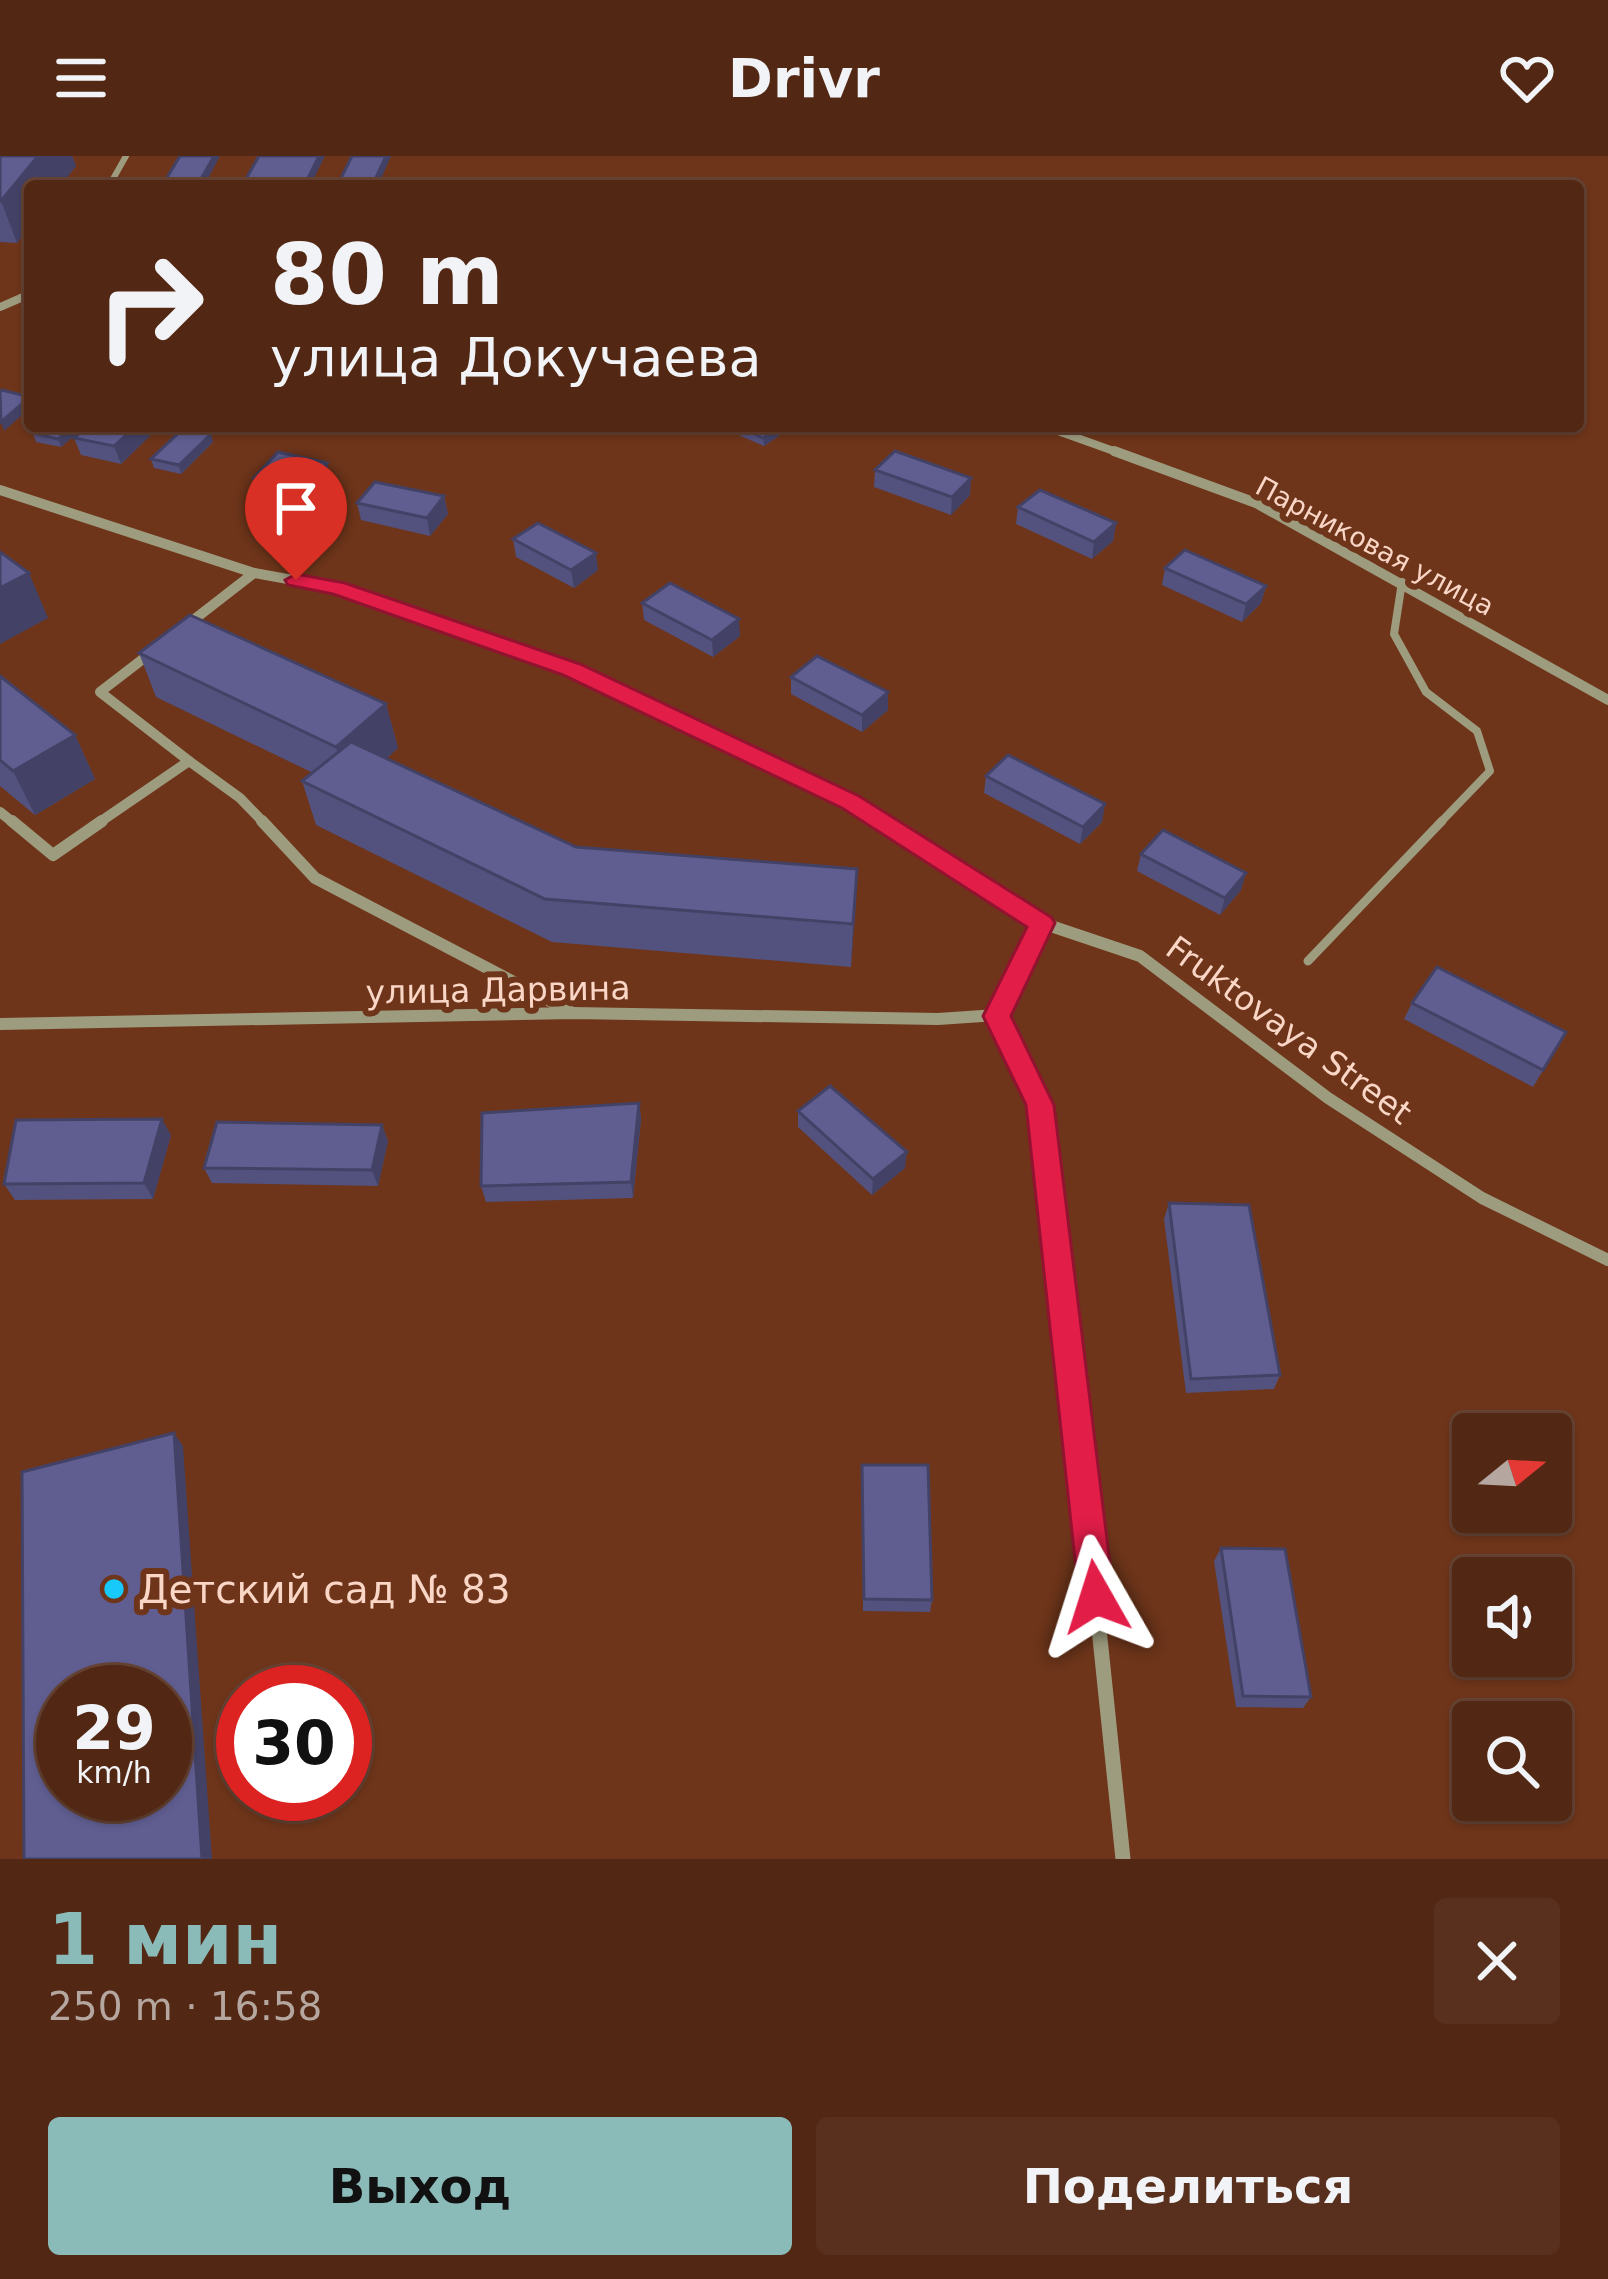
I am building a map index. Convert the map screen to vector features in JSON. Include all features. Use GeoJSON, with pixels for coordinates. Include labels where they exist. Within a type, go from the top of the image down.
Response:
{"type":"FeatureCollection","features":[{"type":"Feature","properties":{"kind":"street","name":"Парниковая улица"},"geometry":{"type":"LineString","coordinates":[[1061,432],[1256,503],[1608,700]]}},
{"type":"Feature","properties":{"kind":"street","name":"Fruktovaya Street"},"geometry":{"type":"LineString","coordinates":[[0,490],[254,573],[338,588],[572,670],[851,802],[1042,923],[1140,956],[1328,1098],[1463,1186],[1608,1261]]}},
{"type":"Feature","properties":{"kind":"street"},"geometry":{"type":"LineString","coordinates":[[254,573],[100,692],[240,798],[315,878],[573,1013]]}},
{"type":"Feature","properties":{"kind":"street"},"geometry":{"type":"LineString","coordinates":[[0,812],[52,855],[189,761]]}},
{"type":"Feature","properties":{"kind":"street"},"geometry":{"type":"LineString","coordinates":[[1042,923],[997,1016],[1040,1105],[1067,1314],[1123,1859]]}},
{"type":"Feature","properties":{"kind":"street","name":"улица Дарвина"},"geometry":{"type":"LineString","coordinates":[[0,1024],[573,1013],[997,1016]]}},
{"type":"Feature","properties":{"kind":"lane"},"geometry":{"type":"LineString","coordinates":[[1308,961],[1490,771],[1477,731],[1426,692],[1394,634],[1402,582]]}},
{"type":"Feature","properties":{"kind":"building"},"geometry":{"type":"Polygon","coordinates":[[[0,156],[38,156],[1,201],[0,201],[0,156]]]}},
{"type":"Feature","properties":{"kind":"building"},"geometry":{"type":"Polygon","coordinates":[[[180,156],[214,156],[200,180],[166,180],[180,156]]]}},
{"type":"Feature","properties":{"kind":"building"},"geometry":{"type":"Polygon","coordinates":[[[259,156],[319,156],[307,180],[245,180],[259,156]]]}},
{"type":"Feature","properties":{"kind":"building"},"geometry":{"type":"Polygon","coordinates":[[[352,156],[386,156],[375,180],[340,180],[352,156]]]}},
{"type":"Feature","properties":{"kind":"building"},"geometry":{"type":"Polygon","coordinates":[[[0,392],[24,396],[24,402],[1,422],[0,392]]]}},
{"type":"Feature","properties":{"kind":"building"},"geometry":{"type":"Polygon","coordinates":[[[34,432],[66,432],[58,439],[34,432]]]}},
{"type":"Feature","properties":{"kind":"building"},"geometry":{"type":"Polygon","coordinates":[[[81,432],[129,432],[114,446],[74,438],[81,432]]]}},
{"type":"Feature","properties":{"kind":"building"},"geometry":{"type":"Polygon","coordinates":[[[180,432],[211,434],[179,465],[151,459],[180,432]]]}},
{"type":"Feature","properties":{"kind":"building"},"geometry":{"type":"Polygon","coordinates":[[[895,451],[971,478],[952,497],[875,470],[895,451]]]}},
{"type":"Feature","properties":{"kind":"building"},"geometry":{"type":"Polygon","coordinates":[[[278,452],[327,463],[304,488],[254,478],[278,452]]]}},
{"type":"Feature","properties":{"kind":"building"},"geometry":{"type":"Polygon","coordinates":[[[375,482],[444,496],[427,518],[357,503],[375,482]]]}},
{"type":"Feature","properties":{"kind":"building"},"geometry":{"type":"Polygon","coordinates":[[[1040,490],[1116,523],[1094,542],[1018,507],[1040,490]]]}},
{"type":"Feature","properties":{"kind":"building"},"geometry":{"type":"Polygon","coordinates":[[[538,523],[596,553],[571,570],[513,539],[538,523]]]}},
{"type":"Feature","properties":{"kind":"building"},"geometry":{"type":"Polygon","coordinates":[[[1185,550],[1266,586],[1246,604],[1165,568],[1185,550]]]}},
{"type":"Feature","properties":{"kind":"building"},"geometry":{"type":"Polygon","coordinates":[[[0,552],[29,573],[0,588],[0,552]]]}},
{"type":"Feature","properties":{"kind":"building"},"geometry":{"type":"Polygon","coordinates":[[[670,583],[739,619],[712,640],[642,603],[670,583]]]}},
{"type":"Feature","properties":{"kind":"building"},"geometry":{"type":"Polygon","coordinates":[[[190,615],[386,704],[336,747],[139,653],[190,615]]]}},
{"type":"Feature","properties":{"kind":"building"},"geometry":{"type":"Polygon","coordinates":[[[817,656],[888,692],[862,715],[791,677],[817,656]]]}},
{"type":"Feature","properties":{"kind":"building"},"geometry":{"type":"Polygon","coordinates":[[[0,676],[75,735],[13,771],[0,760],[0,676]]]}},
{"type":"Feature","properties":{"kind":"building"},"geometry":{"type":"Polygon","coordinates":[[[351,742],[576,847],[857,869],[853,924],[545,899],[302,781],[351,742]]]}},
{"type":"Feature","properties":{"kind":"building"},"geometry":{"type":"Polygon","coordinates":[[[1008,755],[1105,804],[1083,827],[986,776],[1008,755]]]}},
{"type":"Feature","properties":{"kind":"building"},"geometry":{"type":"Polygon","coordinates":[[[1163,830],[1246,873],[1225,898],[1141,854],[1163,830]]]}},
{"type":"Feature","properties":{"kind":"building"},"geometry":{"type":"Polygon","coordinates":[[[1437,967],[1566,1032],[1543,1070],[1412,1003],[1437,967]]]}},
{"type":"Feature","properties":{"kind":"building"},"geometry":{"type":"Polygon","coordinates":[[[830,1086],[907,1152],[873,1179],[798,1111],[830,1086]]]}},
{"type":"Feature","properties":{"kind":"building"},"geometry":{"type":"Polygon","coordinates":[[[639,1103],[631,1182],[481,1186],[482,1113],[639,1103]]]}},
{"type":"Feature","properties":{"kind":"building"},"geometry":{"type":"Polygon","coordinates":[[[162,1119],[144,1183],[4,1184],[16,1120],[162,1119]]]}},
{"type":"Feature","properties":{"kind":"building"},"geometry":{"type":"Polygon","coordinates":[[[217,1122],[382,1125],[372,1170],[204,1168],[217,1122]]]}},
{"type":"Feature","properties":{"kind":"building"},"geometry":{"type":"Polygon","coordinates":[[[1169,1203],[1249,1205],[1280,1375],[1191,1379],[1169,1203]]]}},
{"type":"Feature","properties":{"kind":"building","name":"Детский сад № 83"},"geometry":{"type":"Polygon","coordinates":[[[174,1433],[189,1665],[36,1665],[36,1821],[192,1821],[192,1707],[202,1859],[24,1859],[22,1472],[174,1433]]]}},
{"type":"Feature","properties":{"kind":"building"},"geometry":{"type":"Polygon","coordinates":[[[862,1465],[928,1465],[932,1600],[864,1599],[862,1465]]]}},
{"type":"Feature","properties":{"kind":"building"},"geometry":{"type":"Polygon","coordinates":[[[1221,1548],[1285,1549],[1311,1697],[1243,1696],[1221,1548]]]}},
{"type":"Feature","properties":{"kind":"place","name":"Детский сад № 83"},"geometry":{"type":"Point","coordinates":[114,1589]}},
{"type":"Feature","properties":{"kind":"route"},"geometry":{"type":"LineString","coordinates":[[296,580],[338,588],[572,670],[851,802],[1042,923],[997,1016],[1040,1105],[1096,1597]]}}]}
